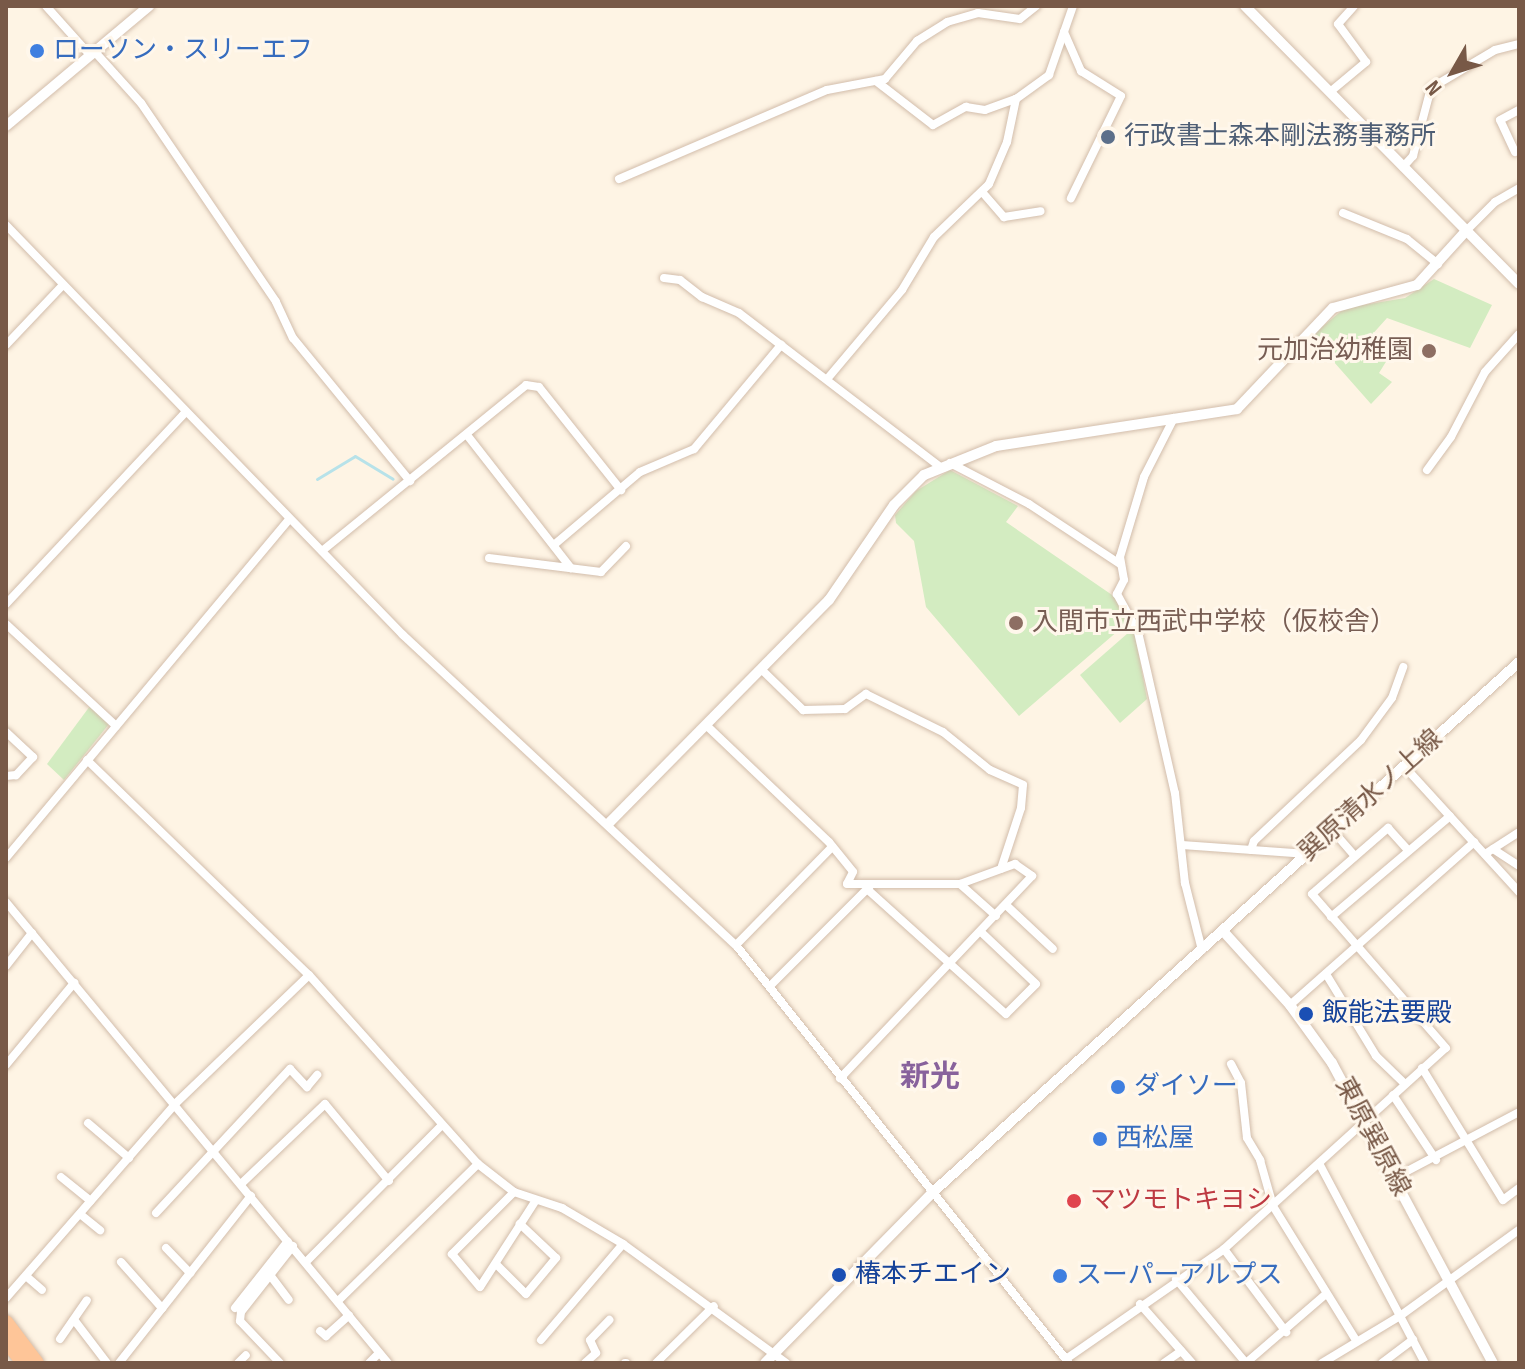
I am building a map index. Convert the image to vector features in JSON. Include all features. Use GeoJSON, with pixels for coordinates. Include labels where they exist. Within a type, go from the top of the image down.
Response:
{"type":"FeatureCollection","features":[{"type":"Feature","properties":{"kind":"highway"},"geometry":{"type":"LineString","coordinates":[[6,1322],[37,1363]]}},
{"type":"Feature","properties":{"kind":"highway"},"geometry":{"type":"LineString","coordinates":[[6,1341],[23,1363]]}},
{"type":"Feature","properties":{"kind":"street"},"geometry":{"type":"LineString","coordinates":[[46,6],[141,103],[276,302],[293,338],[410,481]]}},
{"type":"Feature","properties":{"kind":"street"},"geometry":{"type":"LineString","coordinates":[[619,179],[827,90],[876,81],[891,75],[917,41],[935,27],[978,13],[1020,19],[1036,6]]}},
{"type":"Feature","properties":{"kind":"street"},"geometry":{"type":"LineString","coordinates":[[1245,6],[1519,284]]}},
{"type":"Feature","properties":{"kind":"street"},"geometry":{"type":"LineString","coordinates":[[1330,92],[1366,62],[1338,24],[1354,6]]}},
{"type":"Feature","properties":{"kind":"street"},"geometry":{"type":"LineString","coordinates":[[6,126],[141,8]]}},
{"type":"Feature","properties":{"kind":"street"},"geometry":{"type":"LineString","coordinates":[[876,81],[933,125],[966,107],[985,110],[1016,99],[1049,75],[1069,8]]}},
{"type":"Feature","properties":{"kind":"street"},"geometry":{"type":"LineString","coordinates":[[1064,32],[1081,71],[1121,96],[1071,198]]}},
{"type":"Feature","properties":{"kind":"street"},"geometry":{"type":"LineString","coordinates":[[1403,167],[1413,156],[1431,88],[1495,50],[1519,44]]}},
{"type":"Feature","properties":{"kind":"street"},"geometry":{"type":"LineString","coordinates":[[828,378],[902,290],[934,237],[983,193],[1004,151],[1016,99]]}},
{"type":"Feature","properties":{"kind":"street"},"geometry":{"type":"LineString","coordinates":[[1515,152],[1500,120],[1519,110]]}},
{"type":"Feature","properties":{"kind":"street"},"geometry":{"type":"LineString","coordinates":[[609,823],[840,588],[901,495],[944,464],[996,446],[1237,409],[1333,308],[1408,291],[1438,264],[1495,202],[1518,189]]}},
{"type":"Feature","properties":{"kind":"street"},"geometry":{"type":"LineString","coordinates":[[983,193],[1004,217],[1041,211]]}},
{"type":"Feature","properties":{"kind":"street"},"geometry":{"type":"LineString","coordinates":[[1343,213],[1407,239],[1438,264]]}},
{"type":"Feature","properties":{"kind":"street"},"geometry":{"type":"LineString","coordinates":[[6,225],[289,519],[506,734],[609,823],[736,945],[1068,1361],[1140,1304],[1224,1249],[1366,1124],[1404,1083],[1446,1048],[1312,894],[1388,828],[1408,850]]}},
{"type":"Feature","properties":{"kind":"street"},"geometry":{"type":"LineString","coordinates":[[664,278],[680,280],[702,297],[739,313],[944,464],[1029,504],[1120,564]]}},
{"type":"Feature","properties":{"kind":"street"},"geometry":{"type":"LineString","coordinates":[[6,345],[63,285]]}},
{"type":"Feature","properties":{"kind":"street"},"geometry":{"type":"LineString","coordinates":[[1427,470],[1451,437],[1485,372],[1519,334]]}},
{"type":"Feature","properties":{"kind":"street"},"geometry":{"type":"LineString","coordinates":[[555,544],[640,472],[694,449],[781,345]]}},
{"type":"Feature","properties":{"kind":"street"},"geometry":{"type":"LineString","coordinates":[[322,551],[526,385],[539,387],[621,490]]}},
{"type":"Feature","properties":{"kind":"street"},"geometry":{"type":"LineString","coordinates":[[6,604],[185,413]]}},
{"type":"Feature","properties":{"kind":"street"},"geometry":{"type":"LineString","coordinates":[[1174,418],[1144,477],[1120,564],[1124,580],[1117,594],[1138,632],[1175,793],[1185,883],[1202,950]]}},
{"type":"Feature","properties":{"kind":"street"},"geometry":{"type":"LineString","coordinates":[[467,435],[571,568]]}},
{"type":"Feature","properties":{"kind":"street"},"geometry":{"type":"LineString","coordinates":[[6,858],[289,519]]}},
{"type":"Feature","properties":{"kind":"street"},"geometry":{"type":"LineString","coordinates":[[489,558],[605,570],[626,546]]}},
{"type":"Feature","properties":{"kind":"street"},"geometry":{"type":"LineString","coordinates":[[6,624],[116,726]]}},
{"type":"Feature","properties":{"kind":"street","name":"巽原清水ノ上線"},"geometry":{"type":"LineString","coordinates":[[765,1363],[932,1193],[1519,662]]}},
{"type":"Feature","properties":{"kind":"street"},"geometry":{"type":"LineString","coordinates":[[1251,850],[1254,841],[1361,740],[1392,698],[1403,667]]}},
{"type":"Feature","properties":{"kind":"street"},"geometry":{"type":"LineString","coordinates":[[761,669],[803,710],[845,709],[866,694],[943,732],[990,770],[1023,785],[1021,808],[1001,869]]}},
{"type":"Feature","properties":{"kind":"street"},"geometry":{"type":"LineString","coordinates":[[706,725],[853,872],[847,884],[869,887],[960,884],[1015,864],[1032,876],[953,965],[840,1078]]}},
{"type":"Feature","properties":{"kind":"street"},"geometry":{"type":"LineString","coordinates":[[6,732],[33,757],[16,775],[6,776]]}},
{"type":"Feature","properties":{"kind":"street"},"geometry":{"type":"LineString","coordinates":[[87,760],[381,1049],[478,1164],[514,1192],[562,1208],[623,1244],[714,1306],[786,1363]]}},
{"type":"Feature","properties":{"kind":"street"},"geometry":{"type":"LineString","coordinates":[[1404,766],[1474,842],[1519,866]]}},
{"type":"Feature","properties":{"kind":"street"},"geometry":{"type":"LineString","coordinates":[[1331,917],[1450,816]]}},
{"type":"Feature","properties":{"kind":"street"},"geometry":{"type":"LineString","coordinates":[[1333,831],[1355,856]]}},
{"type":"Feature","properties":{"kind":"street"},"geometry":{"type":"LineString","coordinates":[[1489,852],[1519,832]]}},
{"type":"Feature","properties":{"kind":"street"},"geometry":{"type":"LineString","coordinates":[[1290,1005],[1474,842]]}},
{"type":"Feature","properties":{"kind":"street"},"geometry":{"type":"LineString","coordinates":[[1182,845],[1308,854]]}},
{"type":"Feature","properties":{"kind":"street"},"geometry":{"type":"LineString","coordinates":[[736,945],[831,848]]}},
{"type":"Feature","properties":{"kind":"street"},"geometry":{"type":"LineString","coordinates":[[1489,852],[1519,892]]}},
{"type":"Feature","properties":{"kind":"street"},"geometry":{"type":"LineString","coordinates":[[960,884],[996,916]]}},
{"type":"Feature","properties":{"kind":"street"},"geometry":{"type":"LineString","coordinates":[[869,887],[1006,1014],[1036,984],[982,933]]}},
{"type":"Feature","properties":{"kind":"street"},"geometry":{"type":"LineString","coordinates":[[770,986],[869,887]]}},
{"type":"Feature","properties":{"kind":"street"},"geometry":{"type":"LineString","coordinates":[[6,902],[388,1363]]}},
{"type":"Feature","properties":{"kind":"street"},"geometry":{"type":"LineString","coordinates":[[1006,905],[1053,949]]}},
{"type":"Feature","properties":{"kind":"street","name":"東原巽原線"},"geometry":{"type":"LineString","coordinates":[[1223,931],[1290,1005],[1332,1063],[1493,1363]]}},
{"type":"Feature","properties":{"kind":"street"},"geometry":{"type":"LineString","coordinates":[[6,966],[32,933]]}},
{"type":"Feature","properties":{"kind":"street"},"geometry":{"type":"LineString","coordinates":[[1326,974],[1376,1056],[1404,1083]]}},
{"type":"Feature","properties":{"kind":"street"},"geometry":{"type":"LineString","coordinates":[[6,1298],[175,1104],[309,975]]}},
{"type":"Feature","properties":{"kind":"street"},"geometry":{"type":"LineString","coordinates":[[6,1065],[74,983]]}},
{"type":"Feature","properties":{"kind":"street"},"geometry":{"type":"LineString","coordinates":[[1231,1064],[1241,1083],[1247,1138],[1260,1160],[1273,1206],[1355,1339]]}},
{"type":"Feature","properties":{"kind":"street"},"geometry":{"type":"LineString","coordinates":[[1422,1068],[1464,1143],[1503,1200],[1519,1188]]}},
{"type":"Feature","properties":{"kind":"street"},"geometry":{"type":"LineString","coordinates":[[156,1213],[290,1069],[307,1087],[317,1075]]}},
{"type":"Feature","properties":{"kind":"street"},"geometry":{"type":"LineString","coordinates":[[1393,1095],[1436,1160]]}},
{"type":"Feature","properties":{"kind":"street"},"geometry":{"type":"LineString","coordinates":[[241,1184],[325,1104],[389,1181]]}},
{"type":"Feature","properties":{"kind":"street"},"geometry":{"type":"LineString","coordinates":[[1394,1178],[1436,1160],[1519,1112]]}},
{"type":"Feature","properties":{"kind":"street"},"geometry":{"type":"LineString","coordinates":[[88,1123],[129,1158]]}},
{"type":"Feature","properties":{"kind":"street"},"geometry":{"type":"LineString","coordinates":[[306,1262],[442,1125]]}},
{"type":"Feature","properties":{"kind":"street"},"geometry":{"type":"LineString","coordinates":[[338,1301],[478,1164]]}},
{"type":"Feature","properties":{"kind":"street"},"geometry":{"type":"LineString","coordinates":[[1320,1165],[1425,1363]]}},
{"type":"Feature","properties":{"kind":"street"},"geometry":{"type":"LineString","coordinates":[[61,1177],[91,1201]]}},
{"type":"Feature","properties":{"kind":"street"},"geometry":{"type":"LineString","coordinates":[[514,1192],[452,1254],[480,1287],[536,1200]]}},
{"type":"Feature","properties":{"kind":"street"},"geometry":{"type":"LineString","coordinates":[[119,1363],[251,1196]]}},
{"type":"Feature","properties":{"kind":"street"},"geometry":{"type":"LineString","coordinates":[[80,1214],[100,1230]]}},
{"type":"Feature","properties":{"kind":"street"},"geometry":{"type":"LineString","coordinates":[[497,1265],[526,1294],[556,1258],[520,1224]]}},
{"type":"Feature","properties":{"kind":"street"},"geometry":{"type":"LineString","coordinates":[[1322,1363],[1355,1339],[1400,1316],[1519,1230]]}},
{"type":"Feature","properties":{"kind":"street"},"geometry":{"type":"LineString","coordinates":[[280,1363],[240,1321],[241,1312],[290,1243]]}},
{"type":"Feature","properties":{"kind":"street"},"geometry":{"type":"LineString","coordinates":[[235,1308],[290,1243]]}},
{"type":"Feature","properties":{"kind":"street"},"geometry":{"type":"LineString","coordinates":[[541,1340],[623,1244]]}},
{"type":"Feature","properties":{"kind":"street"},"geometry":{"type":"LineString","coordinates":[[166,1248],[190,1273]]}},
{"type":"Feature","properties":{"kind":"street"},"geometry":{"type":"LineString","coordinates":[[1224,1249],[1286,1332]]}},
{"type":"Feature","properties":{"kind":"street"},"geometry":{"type":"LineString","coordinates":[[121,1262],[162,1308]]}},
{"type":"Feature","properties":{"kind":"street"},"geometry":{"type":"LineString","coordinates":[[270,1275],[289,1300]]}},
{"type":"Feature","properties":{"kind":"street"},"geometry":{"type":"LineString","coordinates":[[26,1276],[42,1290]]}},
{"type":"Feature","properties":{"kind":"street"},"geometry":{"type":"LineString","coordinates":[[1176,1279],[1246,1363],[1286,1332],[1326,1294]]}},
{"type":"Feature","properties":{"kind":"street"},"geometry":{"type":"LineString","coordinates":[[60,1339],[87,1300]]}},
{"type":"Feature","properties":{"kind":"street"},"geometry":{"type":"LineString","coordinates":[[1140,1304],[1192,1363]]}},
{"type":"Feature","properties":{"kind":"street"},"geometry":{"type":"LineString","coordinates":[[656,1363],[714,1306]]}},
{"type":"Feature","properties":{"kind":"street"},"geometry":{"type":"LineString","coordinates":[[320,1331],[326,1336],[349,1315]]}},
{"type":"Feature","properties":{"kind":"street"},"geometry":{"type":"LineString","coordinates":[[585,1363],[596,1353],[590,1340],[609,1320]]}},
{"type":"Feature","properties":{"kind":"street"},"geometry":{"type":"LineString","coordinates":[[75,1321],[107,1363]]}},
{"type":"Feature","properties":{"kind":"street"},"geometry":{"type":"LineString","coordinates":[[1382,1363],[1413,1340]]}},
{"type":"Feature","properties":{"kind":"street"},"geometry":{"type":"LineString","coordinates":[[1164,1363],[1181,1351]]}},
{"type":"Feature","properties":{"kind":"street"},"geometry":{"type":"LineString","coordinates":[[369,1363],[379,1353]]}},
{"type":"Feature","properties":{"kind":"street"},"geometry":{"type":"LineString","coordinates":[[238,1363],[246,1355]]}},
{"type":"Feature","properties":{"kind":"green space"},"geometry":{"type":"Polygon","coordinates":[[[1434,279],[1492,305],[1470,348],[1387,318],[1369,338],[1392,352],[1379,373],[1392,382],[1371,404],[1311,336],[1345,308],[1405,298],[1434,279]]]}},
{"type":"Feature","properties":{"kind":"green space"},"geometry":{"type":"Polygon","coordinates":[[[950,470],[1018,506],[1006,522],[1115,597],[1126,612],[1126,624],[1019,716],[926,607],[914,541],[896,523],[895,515],[916,491],[950,470]]]}},
{"type":"Feature","properties":{"kind":"green space"},"geometry":{"type":"Polygon","coordinates":[[[1128,633],[1135,634],[1147,699],[1120,723],[1080,675],[1128,633]]]}},
{"type":"Feature","properties":{"kind":"green space"},"geometry":{"type":"Polygon","coordinates":[[[90,706],[109,724],[64,780],[47,764],[90,706]]]}},
{"type":"Feature","properties":{"kind":"waterway"},"geometry":{"type":"LineString","coordinates":[[317,479],[355,456],[393,479]]}},
{"type":"Feature","properties":{"kind":"place","name":"ローソン・スリーエフ"},"geometry":{"type":"Point","coordinates":[37,51]}},
{"type":"Feature","properties":{"kind":"place","name":"行政書士森本剛法務事務所"},"geometry":{"type":"Point","coordinates":[1108,137]}},
{"type":"Feature","properties":{"kind":"place","name":"元加治幼稚園"},"geometry":{"type":"Point","coordinates":[1429,351]}},
{"type":"Feature","properties":{"kind":"place","name":"入間市立西武中学校（仮校舎）"},"geometry":{"type":"Point","coordinates":[1016,623]}},
{"type":"Feature","properties":{"kind":"place","name":"飯能法要殿"},"geometry":{"type":"Point","coordinates":[1306,1014]}},
{"type":"Feature","properties":{"kind":"place","name":"ダイソー"},"geometry":{"type":"Point","coordinates":[1118,1087]}},
{"type":"Feature","properties":{"kind":"place","name":"西松屋"},"geometry":{"type":"Point","coordinates":[1100,1139]}},
{"type":"Feature","properties":{"kind":"place","name":"マツモトキヨシ"},"geometry":{"type":"Point","coordinates":[1074,1201]}},
{"type":"Feature","properties":{"kind":"place","name":"椿本チエイン"},"geometry":{"type":"Point","coordinates":[839,1275]}},
{"type":"Feature","properties":{"kind":"place","name":"スーパーアルプス"},"geometry":{"type":"Point","coordinates":[1060,1276]}},
{"type":"Feature","properties":{"kind":"district","name":"新光"},"geometry":{"type":"Point","coordinates":[930,1077]}}]}
